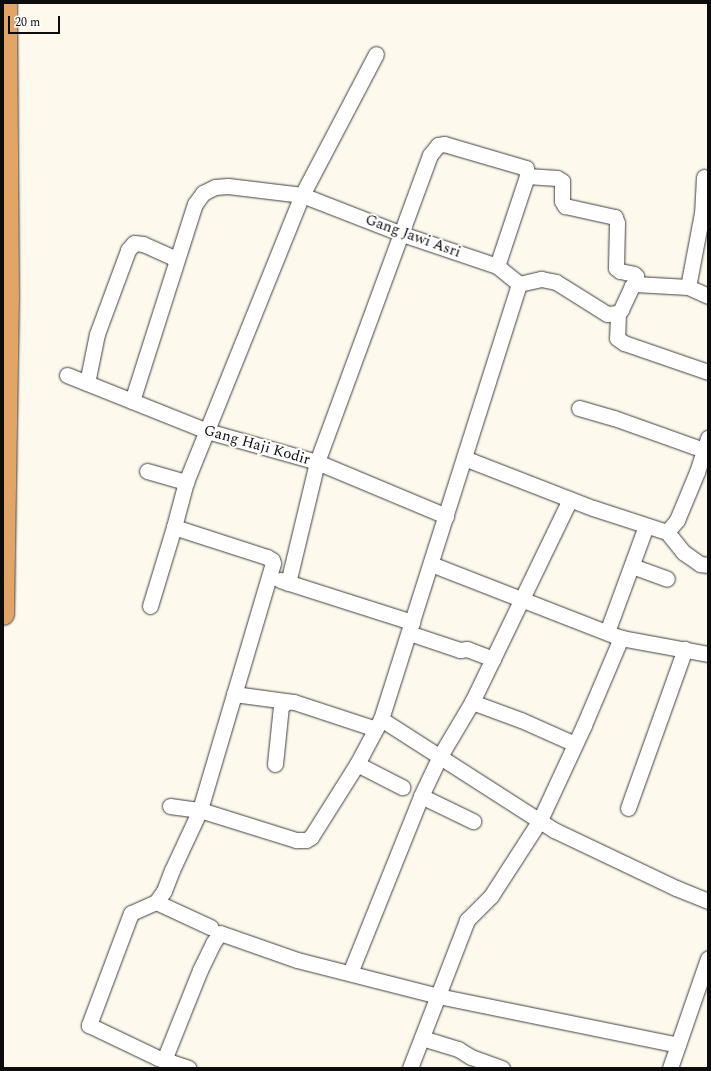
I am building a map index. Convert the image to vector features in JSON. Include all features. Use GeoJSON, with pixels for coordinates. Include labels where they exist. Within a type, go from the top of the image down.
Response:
{"type":"FeatureCollection","features":[{"type":"Feature","properties":{"kind":"highway"},"geometry":{"type":"LineString","coordinates":[[3,614],[8,298],[6,3]]}},
{"type":"Feature","properties":{"kind":"street"},"geometry":{"type":"LineString","coordinates":[[150,606],[186,482],[302,195],[376,54]]}},
{"type":"Feature","properties":{"kind":"street"},"geometry":{"type":"LineString","coordinates":[[288,582],[317,462],[430,155],[438,145],[444,144],[526,168],[527,176],[497,266]]}},
{"type":"Feature","properties":{"kind":"street"},"geometry":{"type":"LineString","coordinates":[[527,176],[557,178],[562,181],[562,201],[565,206],[615,217],[617,223],[616,268],[620,271],[634,274],[636,276],[635,284],[632,286],[621,310],[618,313],[617,338],[624,344],[708,372]]}},
{"type":"Feature","properties":{"kind":"street"},"geometry":{"type":"LineString","coordinates":[[688,287],[702,212],[704,177]]}},
{"type":"Feature","properties":{"kind":"street","name":"Gang Jawi Asri"},"geometry":{"type":"LineString","coordinates":[[132,401],[195,204],[203,193],[215,187],[228,186],[302,195],[402,234],[497,266],[519,284]]}},
{"type":"Feature","properties":{"kind":"street"},"geometry":{"type":"LineString","coordinates":[[86,383],[98,334],[128,250],[134,243],[143,244],[177,259]]}},
{"type":"Feature","properties":{"kind":"street"},"geometry":{"type":"LineString","coordinates":[[170,806],[200,810],[296,840],[306,840],[311,837],[357,764],[379,724],[411,628],[519,284],[541,279],[556,282],[608,314],[618,313]]}},
{"type":"Feature","properties":{"kind":"street"},"geometry":{"type":"LineString","coordinates":[[635,284],[688,287],[708,296]]}},
{"type":"Feature","properties":{"kind":"street","name":"Gang Haji Kodir"},"geometry":{"type":"LineString","coordinates":[[67,374],[207,431],[317,462],[446,516]]}},
{"type":"Feature","properties":{"kind":"street"},"geometry":{"type":"LineString","coordinates":[[579,408],[706,444],[698,472],[677,520],[667,532]]}},
{"type":"Feature","properties":{"kind":"street"},"geometry":{"type":"LineString","coordinates":[[464,458],[570,499],[667,532],[683,552],[700,564],[708,565]]}},
{"type":"Feature","properties":{"kind":"street"},"geometry":{"type":"LineString","coordinates":[[147,471],[186,482]]}},
{"type":"Feature","properties":{"kind":"street"},"geometry":{"type":"LineString","coordinates":[[350,973],[421,796],[440,756],[472,702],[570,499]]}},
{"type":"Feature","properties":{"kind":"street"},"geometry":{"type":"LineString","coordinates":[[410,1068],[467,920],[491,896],[540,820],[575,744],[614,635],[632,566],[646,526]]}},
{"type":"Feature","properties":{"kind":"street"},"geometry":{"type":"LineString","coordinates":[[174,527],[272,560],[273,563],[200,810],[172,870],[164,892],[156,902],[131,913],[89,1025],[158,1062],[188,1068]]}},
{"type":"Feature","properties":{"kind":"street"},"geometry":{"type":"LineString","coordinates":[[431,564],[614,635],[708,654]]}},
{"type":"Feature","properties":{"kind":"street"},"geometry":{"type":"LineString","coordinates":[[632,566],[667,579]]}},
{"type":"Feature","properties":{"kind":"street"},"geometry":{"type":"LineString","coordinates":[[269,576],[411,628],[460,650],[467,649],[493,659]]}},
{"type":"Feature","properties":{"kind":"street"},"geometry":{"type":"LineString","coordinates":[[628,808],[685,649]]}},
{"type":"Feature","properties":{"kind":"street"},"geometry":{"type":"LineString","coordinates":[[234,694],[294,702],[379,724],[440,756],[554,830],[676,888],[708,901]]}},
{"type":"Feature","properties":{"kind":"street"},"geometry":{"type":"LineString","coordinates":[[275,764],[281,706],[286,702]]}},
{"type":"Feature","properties":{"kind":"street"},"geometry":{"type":"LineString","coordinates":[[472,702],[521,720],[575,744]]}},
{"type":"Feature","properties":{"kind":"street"},"geometry":{"type":"LineString","coordinates":[[357,764],[402,787]]}},
{"type":"Feature","properties":{"kind":"street"},"geometry":{"type":"LineString","coordinates":[[421,796],[473,821]]}},
{"type":"Feature","properties":{"kind":"street"},"geometry":{"type":"LineString","coordinates":[[156,902],[210,927]]}},
{"type":"Feature","properties":{"kind":"street"},"geometry":{"type":"LineString","coordinates":[[158,1062],[212,943],[220,933],[297,960],[438,996],[678,1045]]}},
{"type":"Feature","properties":{"kind":"street"},"geometry":{"type":"LineString","coordinates":[[670,1068],[707,965]]}},
{"type":"Feature","properties":{"kind":"street"},"geometry":{"type":"LineString","coordinates":[[422,1038],[458,1049],[472,1057],[502,1068]]}}]}
